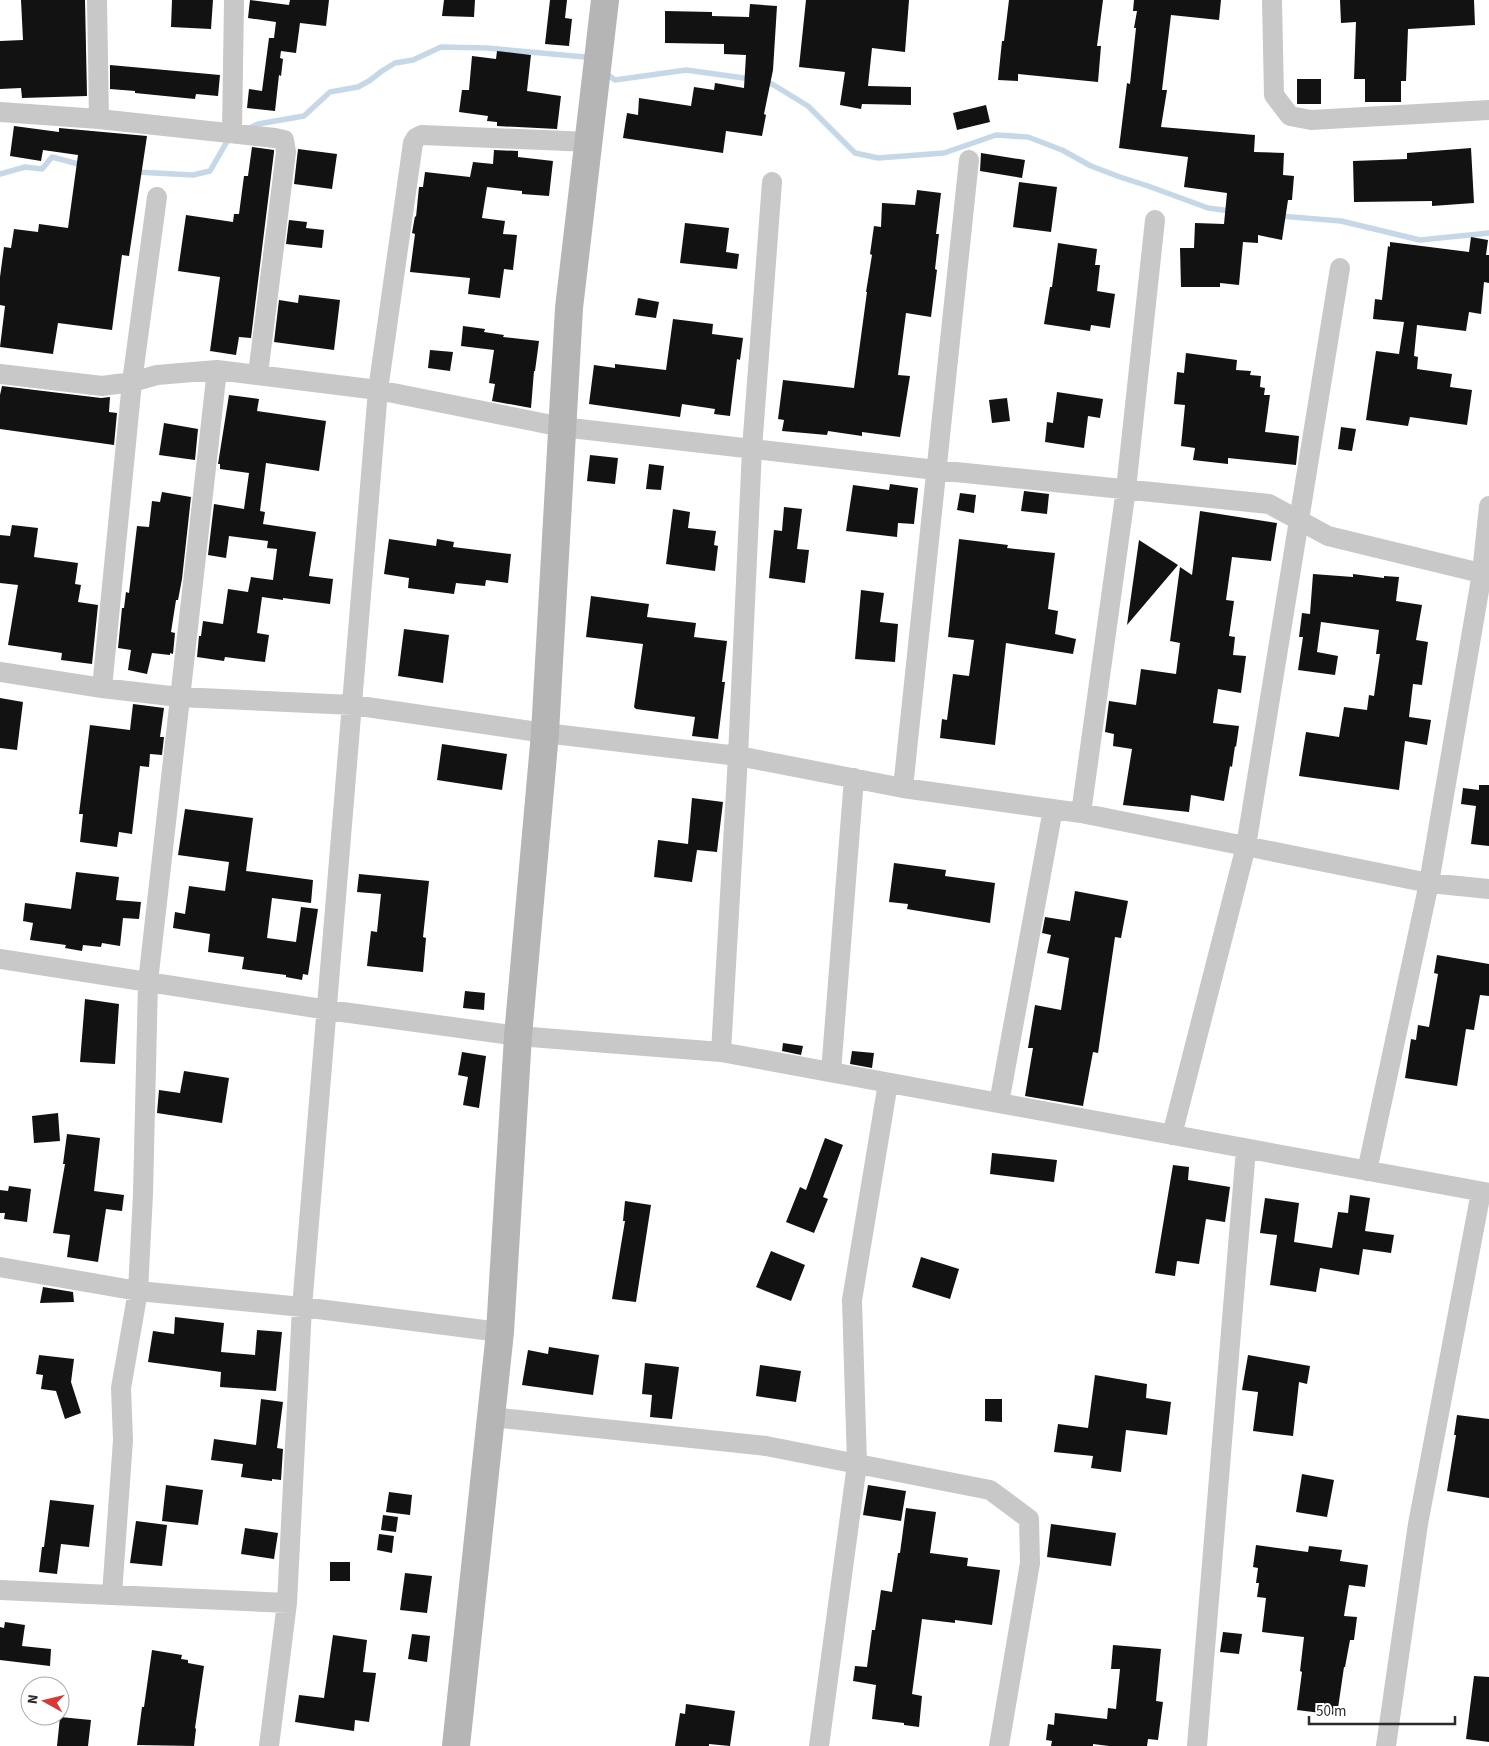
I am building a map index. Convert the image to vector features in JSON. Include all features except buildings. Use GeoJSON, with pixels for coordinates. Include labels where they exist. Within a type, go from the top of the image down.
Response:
{"type":"FeatureCollection","features":[{"type":"Feature","properties":{"kind":"main road"},"geometry":{"type":"LineString","coordinates":[[456,1746],[500,1332],[518,1036],[545,733],[569,308],[606,0]]}},
{"type":"Feature","properties":{"kind":"street"},"geometry":{"type":"LineString","coordinates":[[98,0],[100,119]]}},
{"type":"Feature","properties":{"kind":"street"},"geometry":{"type":"LineString","coordinates":[[232,133],[234,0]]}},
{"type":"Feature","properties":{"kind":"street"},"geometry":{"type":"LineString","coordinates":[[1272,0],[1274,95],[1290,116],[1311,120],[1489,110]]}},
{"type":"Feature","properties":{"kind":"street"},"geometry":{"type":"LineString","coordinates":[[0,112],[100,119],[284,140],[286,152],[258,374]]}},
{"type":"Feature","properties":{"kind":"street"},"geometry":{"type":"LineString","coordinates":[[269,1746],[287,1603],[302,1307],[378,390],[413,143],[416,138],[422,135],[589,142]]}},
{"type":"Feature","properties":{"kind":"street"},"geometry":{"type":"LineString","coordinates":[[903,788],[969,160]]}},
{"type":"Feature","properties":{"kind":"street"},"geometry":{"type":"LineString","coordinates":[[721,1052],[738,756],[752,448],[772,182]]}},
{"type":"Feature","properties":{"kind":"street"},"geometry":{"type":"LineString","coordinates":[[102,688],[132,382],[157,197]]}},
{"type":"Feature","properties":{"kind":"street"},"geometry":{"type":"LineString","coordinates":[[1081,812],[1126,489],[1155,220]]}},
{"type":"Feature","properties":{"kind":"street"},"geometry":{"type":"LineString","coordinates":[[1172,1135],[1246,846],[1340,268]]}},
{"type":"Feature","properties":{"kind":"street"},"geometry":{"type":"LineString","coordinates":[[112,1594],[123,1440],[121,1388],[138,1291],[143,1194],[148,982],[179,697],[218,370]]}},
{"type":"Feature","properties":{"kind":"street"},"geometry":{"type":"LineString","coordinates":[[0,374],[102,386],[132,382],[156,374],[218,370],[258,374],[378,390],[562,427],[936,470],[1269,504],[1328,536],[1485,574]]}},
{"type":"Feature","properties":{"kind":"street"},"geometry":{"type":"LineString","coordinates":[[1367,1171],[1429,883],[1485,574],[1489,506]]}},
{"type":"Feature","properties":{"kind":"street"},"geometry":{"type":"LineString","coordinates":[[0,672],[102,688],[179,697],[353,705],[545,733],[738,756],[903,788],[1081,812],[1429,883],[1489,889]]}},
{"type":"Feature","properties":{"kind":"street"},"geometry":{"type":"LineString","coordinates":[[831,1072],[854,778]]}},
{"type":"Feature","properties":{"kind":"street"},"geometry":{"type":"LineString","coordinates":[[998,1103],[1053,809]]}},
{"type":"Feature","properties":{"kind":"street"},"geometry":{"type":"LineString","coordinates":[[0,959],[328,1010],[518,1036],[721,1052],[1485,1193],[1418,1524],[1386,1746]]}},
{"type":"Feature","properties":{"kind":"street"},"geometry":{"type":"LineString","coordinates":[[819,1746],[858,1464],[852,1300],[888,1083]]}},
{"type":"Feature","properties":{"kind":"street"},"geometry":{"type":"LineString","coordinates":[[1197,1746],[1246,1149]]}},
{"type":"Feature","properties":{"kind":"street"},"geometry":{"type":"LineString","coordinates":[[0,1267],[138,1291],[302,1307],[500,1332]]}},
{"type":"Feature","properties":{"kind":"street"},"geometry":{"type":"LineString","coordinates":[[491,1417],[766,1446],[990,1490],[1028,1519],[1030,1563],[999,1746]]}},
{"type":"Feature","properties":{"kind":"street"},"geometry":{"type":"LineString","coordinates":[[0,1590],[287,1603]]}},
{"type":"Feature","properties":{"kind":"waterway"},"geometry":{"type":"LineString","coordinates":[[249,128],[258,124],[304,116],[330,92],[358,87],[395,63],[413,60],[441,47],[487,48],[585,57],[591,61]]}},
{"type":"Feature","properties":{"kind":"waterway"},"geometry":{"type":"LineString","coordinates":[[604,72],[615,80],[686,70],[751,79]]}},
{"type":"Feature","properties":{"kind":"waterway"},"geometry":{"type":"LineString","coordinates":[[764,82],[772,84],[808,106],[855,153],[878,158],[944,153],[996,135],[1028,137],[1062,150],[1091,166],[1120,177],[1208,208],[1231,211]]}},
{"type":"Feature","properties":{"kind":"waterway"},"geometry":{"type":"LineString","coordinates":[[136,172],[193,175],[210,171],[229,138]]}},
{"type":"Feature","properties":{"kind":"waterway"},"geometry":{"type":"LineString","coordinates":[[0,174],[25,167],[42,169],[52,157],[82,165]]}},
{"type":"Feature","properties":{"kind":"waterway"},"geometry":{"type":"LineString","coordinates":[[1280,216],[1341,221],[1420,240],[1489,233]]}}]}
